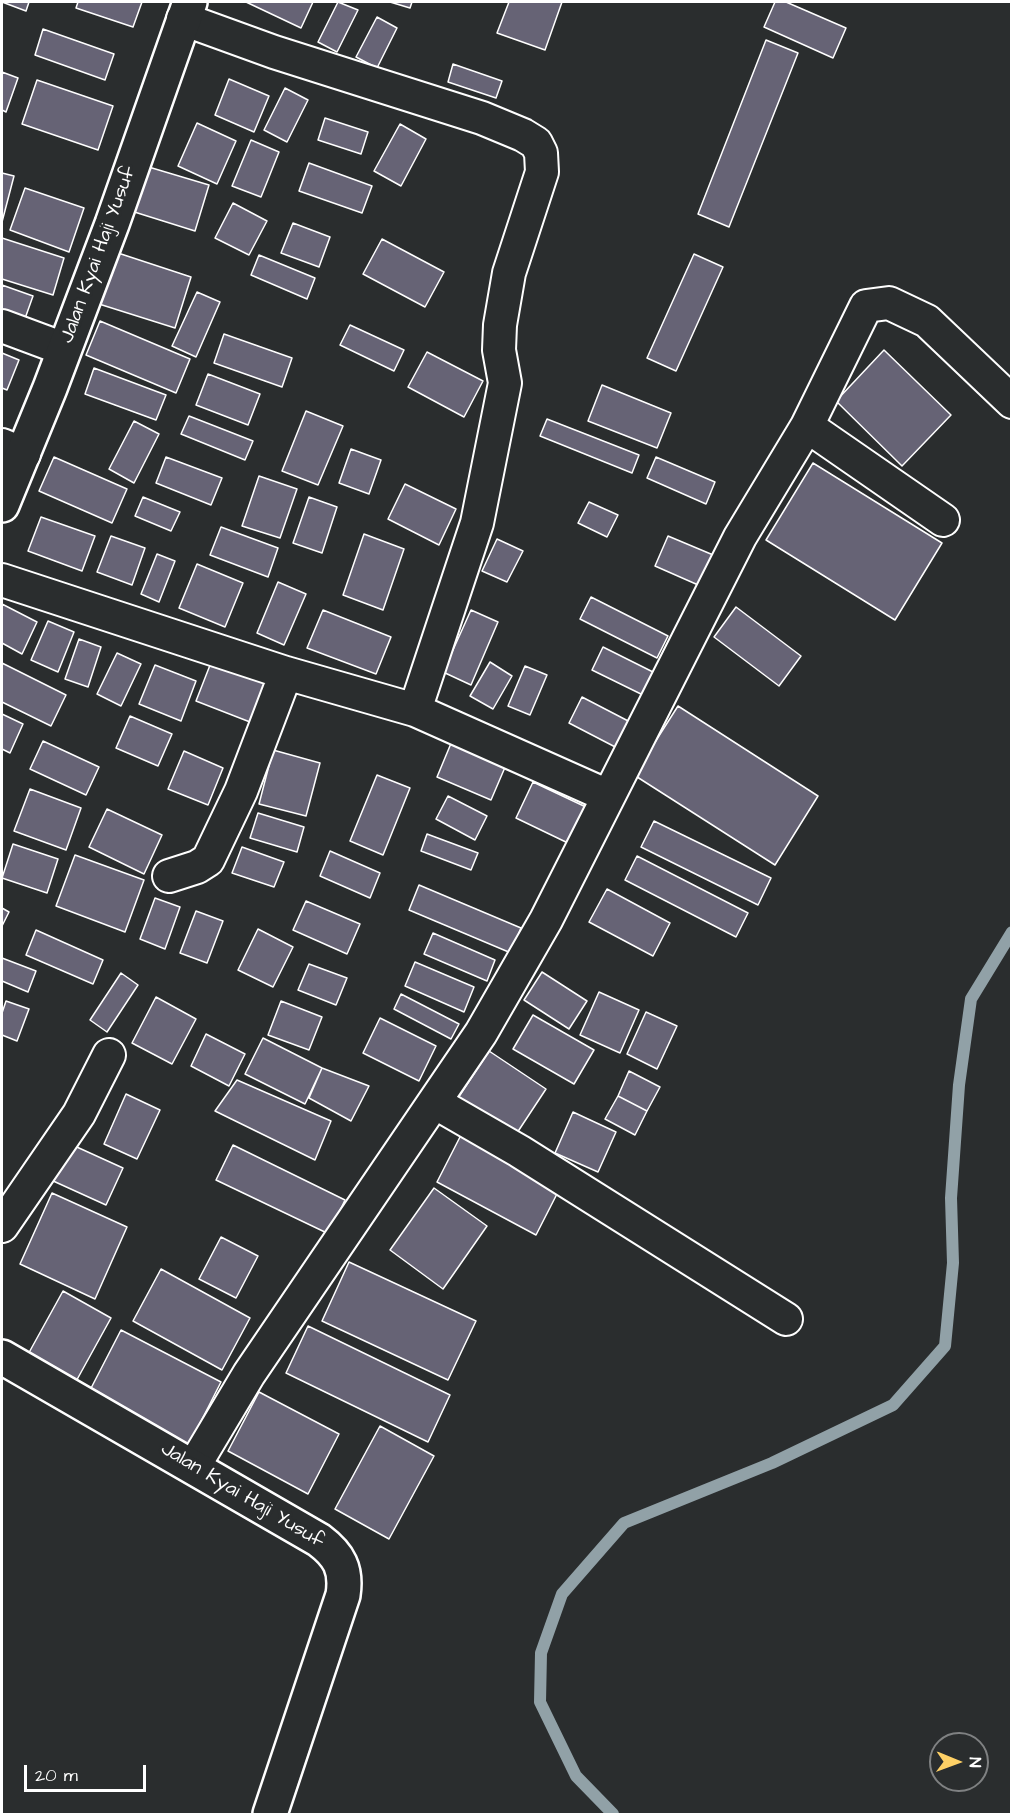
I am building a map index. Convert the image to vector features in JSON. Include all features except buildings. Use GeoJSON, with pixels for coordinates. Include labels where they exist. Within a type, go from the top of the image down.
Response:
{"type":"FeatureCollection","features":[{"type":"Feature","properties":{"kind":"street","name":"Jalan Kyai Haji Yusuf"},"geometry":{"type":"LineString","coordinates":[[2,505],[13,449],[64,349],[186,10]]}},
{"type":"Feature","properties":{"kind":"street"},"geometry":{"type":"LineString","coordinates":[[186,10],[274,52],[482,118],[523,135],[536,143],[541,153],[542,172],[509,273],[499,350],[505,383],[477,523],[415,710]]}},
{"type":"Feature","properties":{"kind":"street"},"geometry":{"type":"LineString","coordinates":[[194,1466],[249,1374],[481,1033],[546,920],[740,537],[807,426],[866,306],[889,303],[927,321],[1011,402]]}},
{"type":"Feature","properties":{"kind":"street"},"geometry":{"type":"LineString","coordinates":[[2,326],[64,349]]}},
{"type":"Feature","properties":{"kind":"street"},"geometry":{"type":"LineString","coordinates":[[807,426],[943,520]]}},
{"type":"Feature","properties":{"kind":"street"},"geometry":{"type":"LineString","coordinates":[[2,580],[286,673],[415,710],[608,796]]}},
{"type":"Feature","properties":{"kind":"street"},"geometry":{"type":"LineString","coordinates":[[169,876],[197,867],[208,860],[241,791],[286,673]]}},
{"type":"Feature","properties":{"kind":"street"},"geometry":{"type":"LineString","coordinates":[[2,1226],[79,1114],[109,1055]]}},
{"type":"Feature","properties":{"kind":"street"},"geometry":{"type":"LineString","coordinates":[[434,1102],[519,1151],[786,1319]]}},
{"type":"Feature","properties":{"kind":"street","name":"Jalan Kyai Haji Yusuf"},"geometry":{"type":"LineString","coordinates":[[2,1357],[319,1540],[337,1556],[344,1575],[343,1595],[300,1732],[270,1815]]}},
{"type":"Feature","properties":{"kind":"waterway"},"geometry":{"type":"LineString","coordinates":[[613,1814],[576,1776],[540,1702],[541,1653],[562,1594],[624,1523],[772,1463],[893,1405],[945,1346],[953,1263],[951,1198],[959,1085],[971,999],[1012,932]]}}]}
